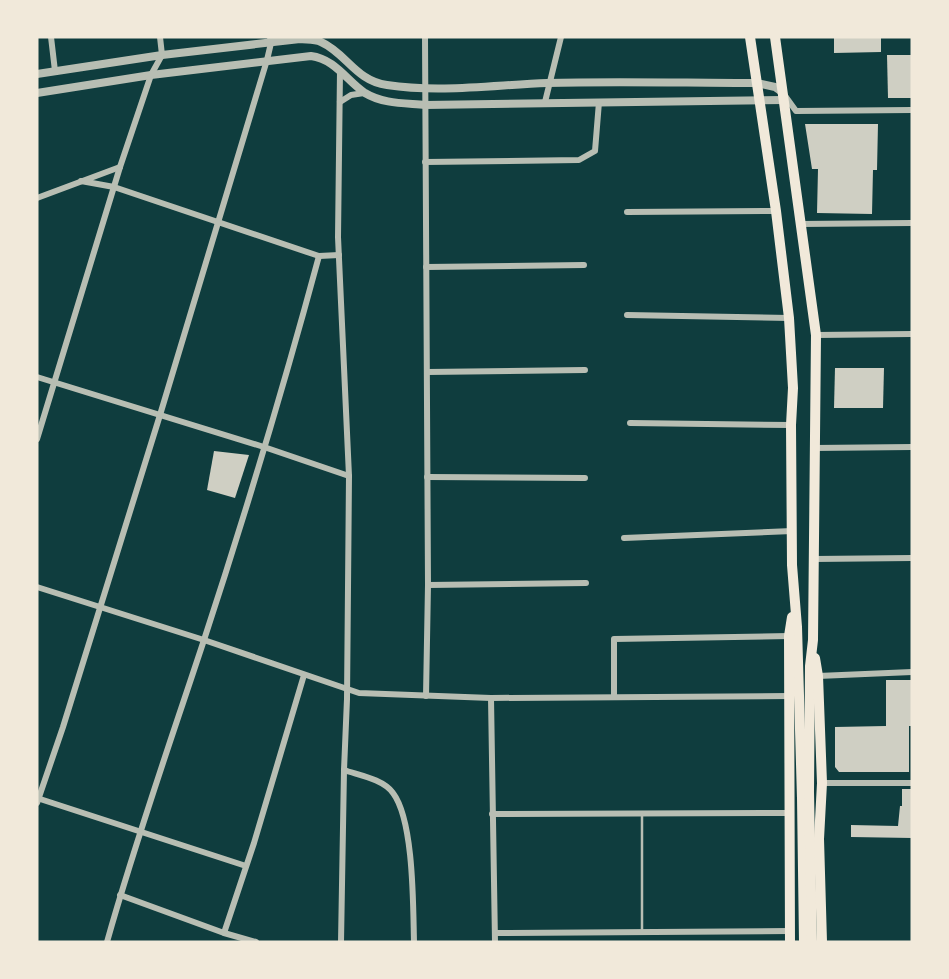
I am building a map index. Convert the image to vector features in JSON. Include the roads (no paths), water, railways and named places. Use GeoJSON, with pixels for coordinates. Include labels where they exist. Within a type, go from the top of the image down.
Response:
{"type":"FeatureCollection","features":[{"type":"Feature","properties":{"kind":"main road"},"geometry":{"type":"LineString","coordinates":[[750,37],[789,318],[793,388],[792,565],[797,627],[804,942]]}},
{"type":"Feature","properties":{"kind":"main road"},"geometry":{"type":"LineString","coordinates":[[775,37],[816,335],[813,640],[810,666],[812,942]]}},
{"type":"Feature","properties":{"kind":"main road"},"geometry":{"type":"LineString","coordinates":[[790,937],[789,636],[794,599]]}},
{"type":"Feature","properties":{"kind":"main road"},"geometry":{"type":"LineString","coordinates":[[813,640],[818,676],[822,783],[819,839],[822,942]]}},
{"type":"Feature","properties":{"kind":"street"},"geometry":{"type":"LineString","coordinates":[[51,37],[55,71]]}},
{"type":"Feature","properties":{"kind":"street"},"geometry":{"type":"LineString","coordinates":[[37,439],[120,167],[151,75],[162,55],[160,37]]}},
{"type":"Feature","properties":{"kind":"street"},"geometry":{"type":"LineString","coordinates":[[321,42],[331,37]]}},
{"type":"Feature","properties":{"kind":"street"},"geometry":{"type":"LineString","coordinates":[[425,37],[428,584],[426,696]]}},
{"type":"Feature","properties":{"kind":"street"},"geometry":{"type":"LineString","coordinates":[[545,102],[561,37]]}},
{"type":"Feature","properties":{"kind":"street"},"geometry":{"type":"LineString","coordinates":[[37,74],[270,40],[300,39],[321,42],[373,83],[387,86],[426,88],[550,83],[757,83],[775,87],[796,111],[912,110]]}},
{"type":"Feature","properties":{"kind":"street"},"geometry":{"type":"LineString","coordinates":[[246,866],[37,800],[160,415],[267,60],[270,40]]}},
{"type":"Feature","properties":{"kind":"street"},"geometry":{"type":"LineString","coordinates":[[37,93],[151,75],[312,56],[321,57],[366,93],[393,102],[599,103],[759,100],[782,96]]}},
{"type":"Feature","properties":{"kind":"street"},"geometry":{"type":"LineString","coordinates":[[340,71],[338,237],[349,476],[341,942]]}},
{"type":"Feature","properties":{"kind":"street"},"geometry":{"type":"LineString","coordinates":[[340,102],[351,95],[366,93]]}},
{"type":"Feature","properties":{"kind":"street"},"geometry":{"type":"LineString","coordinates":[[425,162],[579,160],[595,152],[599,103]]}},
{"type":"Feature","properties":{"kind":"street"},"geometry":{"type":"LineString","coordinates":[[37,198],[120,167]]}},
{"type":"Feature","properties":{"kind":"street"},"geometry":{"type":"LineString","coordinates":[[81,181],[114,187],[319,256],[339,256]]}},
{"type":"Feature","properties":{"kind":"street"},"geometry":{"type":"LineString","coordinates":[[627,212],[776,211]]}},
{"type":"Feature","properties":{"kind":"street"},"geometry":{"type":"LineString","coordinates":[[800,224],[912,223]]}},
{"type":"Feature","properties":{"kind":"street"},"geometry":{"type":"LineString","coordinates":[[107,942],[264,447],[319,256]]}},
{"type":"Feature","properties":{"kind":"street"},"geometry":{"type":"LineString","coordinates":[[426,267],[584,265]]}},
{"type":"Feature","properties":{"kind":"street"},"geometry":{"type":"LineString","coordinates":[[627,315],[789,318]]}},
{"type":"Feature","properties":{"kind":"street"},"geometry":{"type":"LineString","coordinates":[[816,335],[912,334]]}},
{"type":"Feature","properties":{"kind":"street"},"geometry":{"type":"LineString","coordinates":[[427,372],[585,370]]}},
{"type":"Feature","properties":{"kind":"street"},"geometry":{"type":"LineString","coordinates":[[37,377],[349,476]]}},
{"type":"Feature","properties":{"kind":"street"},"geometry":{"type":"LineString","coordinates":[[631,423],[791,425]]}},
{"type":"Feature","properties":{"kind":"street"},"geometry":{"type":"LineString","coordinates":[[814,448],[912,447]]}},
{"type":"Feature","properties":{"kind":"street"},"geometry":{"type":"LineString","coordinates":[[427,477],[585,478]]}},
{"type":"Feature","properties":{"kind":"street"},"geometry":{"type":"LineString","coordinates":[[624,538],[792,531]]}},
{"type":"Feature","properties":{"kind":"street"},"geometry":{"type":"LineString","coordinates":[[814,559],[912,558]]}},
{"type":"Feature","properties":{"kind":"street"},"geometry":{"type":"LineString","coordinates":[[428,584],[586,583]]}},
{"type":"Feature","properties":{"kind":"street"},"geometry":{"type":"LineString","coordinates":[[37,587],[359,693],[491,698],[789,696]]}},
{"type":"Feature","properties":{"kind":"street"},"geometry":{"type":"LineString","coordinates":[[614,697],[614,639],[789,636]]}},
{"type":"Feature","properties":{"kind":"street"},"geometry":{"type":"LineString","coordinates":[[818,676],[912,672]]}},
{"type":"Feature","properties":{"kind":"street"},"geometry":{"type":"LineString","coordinates":[[224,933],[304,675]]}},
{"type":"Feature","properties":{"kind":"street"},"geometry":{"type":"LineString","coordinates":[[491,698],[495,942]]}},
{"type":"Feature","properties":{"kind":"street"},"geometry":{"type":"LineString","coordinates":[[344,770],[380,783],[392,791],[403,813],[411,869],[414,942]]}},
{"type":"Feature","properties":{"kind":"street"},"geometry":{"type":"LineString","coordinates":[[822,783],[912,783]]}},
{"type":"Feature","properties":{"kind":"street"},"geometry":{"type":"LineString","coordinates":[[492,814],[789,813]]}},
{"type":"Feature","properties":{"kind":"street"},"geometry":{"type":"LineString","coordinates":[[120,895],[256,942]]}},
{"type":"Feature","properties":{"kind":"street"},"geometry":{"type":"LineString","coordinates":[[495,933],[698,933],[790,937]]}},
{"type":"Feature","properties":{"kind":"street"},"geometry":{"type":"LineString","coordinates":[[698,933],[698,942]]}},
{"type":"Feature","properties":{"kind":"lane"},"geometry":{"type":"LineString","coordinates":[[642,814],[642,933]]}}]}
